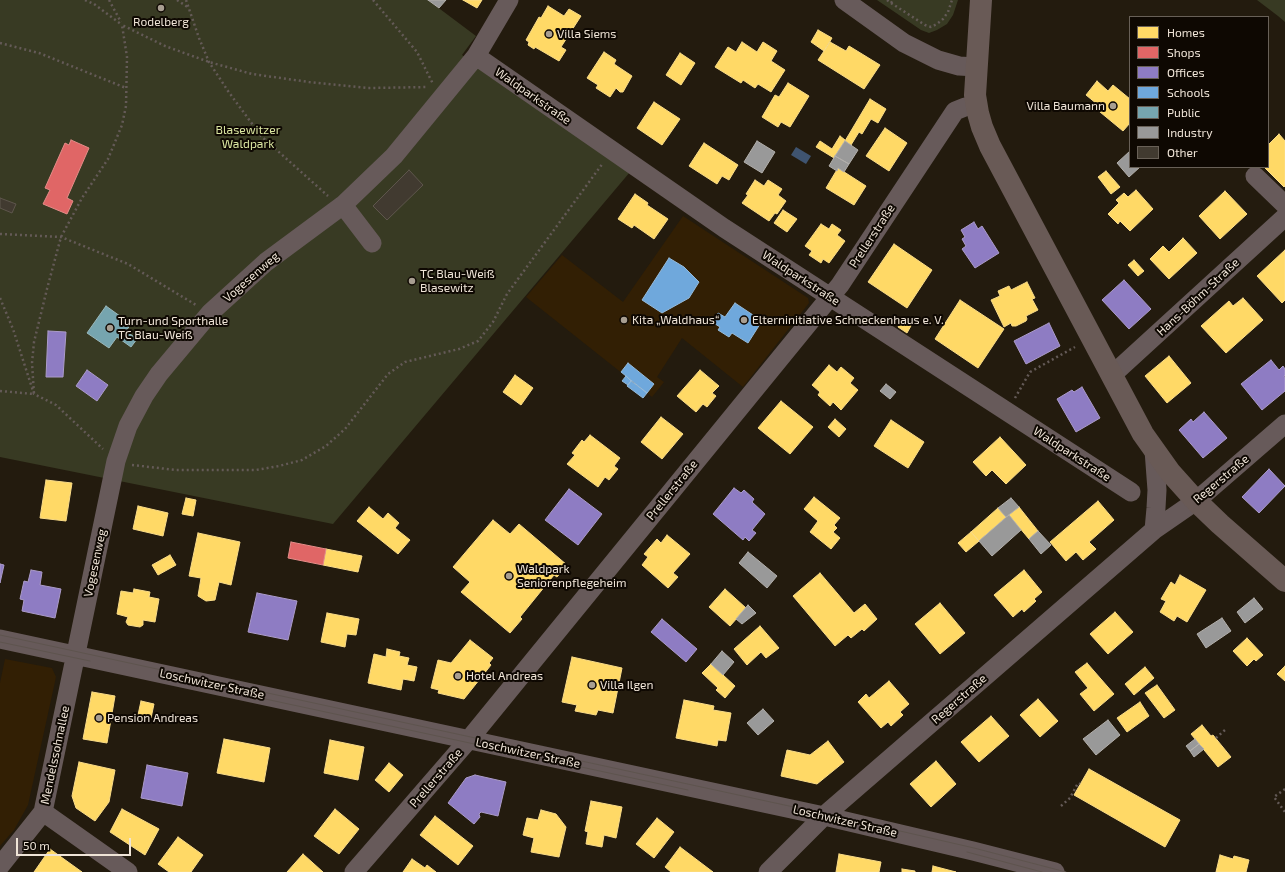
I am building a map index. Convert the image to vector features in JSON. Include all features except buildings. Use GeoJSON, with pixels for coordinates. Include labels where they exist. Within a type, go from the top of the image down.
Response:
{"type":"FeatureCollection","features":[{"type":"Feature","properties":{"kind":"main road"},"geometry":{"type":"LineString","coordinates":[[981,0],[976,74],[976,105],[982,127],[990,146],[1143,434],[1170,472],[1196,501],[1285,581]]}},
{"type":"Feature","properties":{"kind":"street","name":"Vogesenweg"},"geometry":{"type":"LineString","coordinates":[[76,655],[116,461],[128,426],[144,396],[159,374],[210,313],[266,262],[342,206],[394,156],[476,56],[509,0]]}},
{"type":"Feature","properties":{"kind":"street"},"geometry":{"type":"LineString","coordinates":[[844,0],[904,43],[938,60],[958,66],[976,74]]}},
{"type":"Feature","properties":{"kind":"street","name":"Waldparkstraße"},"geometry":{"type":"LineString","coordinates":[[476,56],[724,228],[1131,492]]}},
{"type":"Feature","properties":{"kind":"street","name":"Prellerstraße"},"geometry":{"type":"LineString","coordinates":[[354,872],[468,740],[840,285],[955,111],[976,105]]}},
{"type":"Feature","properties":{"kind":"street"},"geometry":{"type":"LineString","coordinates":[[1255,176],[1285,205]]}},
{"type":"Feature","properties":{"kind":"street"},"geometry":{"type":"LineString","coordinates":[[342,206],[372,243]]}},
{"type":"Feature","properties":{"kind":"street","name":"Hans-Böhm-Straße"},"geometry":{"type":"LineString","coordinates":[[1111,376],[1285,217]]}},
{"type":"Feature","properties":{"kind":"street","name":"Regerstraße"},"geometry":{"type":"LineString","coordinates":[[768,872],[824,816],[1154,530],[1196,501],[1285,424]]}},
{"type":"Feature","properties":{"kind":"street"},"geometry":{"type":"LineString","coordinates":[[1154,450],[1157,490],[1154,530]]}},
{"type":"Feature","properties":{"kind":"street","name":"Loschwitzer Straße"},"geometry":{"type":"LineString","coordinates":[[0,638],[824,816],[1056,872]]}},
{"type":"Feature","properties":{"kind":"street","name":"Mendelssohnallee"},"geometry":{"type":"LineString","coordinates":[[0,866],[43,812],[76,655]]}},
{"type":"Feature","properties":{"kind":"street"},"geometry":{"type":"LineString","coordinates":[[43,812],[128,872]]}},
{"type":"Feature","properties":{"kind":"path"},"geometry":{"type":"LineString","coordinates":[[86,0],[94,4],[122,25],[165,46],[209,62],[252,74],[368,88],[435,88],[417,52],[373,0]]}},
{"type":"Feature","properties":{"kind":"path"},"geometry":{"type":"LineString","coordinates":[[34,394],[32,363],[34,342],[46,289],[62,238],[82,198],[108,158],[124,118],[126,106],[127,57],[122,25],[109,0]]}},
{"type":"Feature","properties":{"kind":"path"},"geometry":{"type":"LineString","coordinates":[[177,0],[189,8]]}},
{"type":"Feature","properties":{"kind":"path"},"geometry":{"type":"LineString","coordinates":[[186,0],[209,62],[261,136],[342,206]]}},
{"type":"Feature","properties":{"kind":"path"},"geometry":{"type":"LineString","coordinates":[[887,0],[892,1],[924,25],[931,27],[943,19],[948,12],[952,0]]}},
{"type":"Feature","properties":{"kind":"path"},"geometry":{"type":"LineString","coordinates":[[0,43],[39,53],[126,88]]}},
{"type":"Feature","properties":{"kind":"path"},"geometry":{"type":"LineString","coordinates":[[0,391],[34,394],[56,405],[116,461],[133,466],[176,470],[256,470],[302,460],[326,446],[344,429],[388,374],[405,362],[459,349],[478,341],[493,322],[507,294],[612,151]]}},
{"type":"Feature","properties":{"kind":"path"},"geometry":{"type":"LineString","coordinates":[[0,234],[62,238],[128,264],[210,313]]}},
{"type":"Feature","properties":{"kind":"path"},"geometry":{"type":"LineString","coordinates":[[0,298],[13,329],[34,394]]}},
{"type":"Feature","properties":{"kind":"path"},"geometry":{"type":"LineString","coordinates":[[1006,411],[1030,372],[1075,347]]}},
{"type":"Feature","properties":{"kind":"path"},"geometry":{"type":"LineString","coordinates":[[1216,738],[1226,729]]}},
{"type":"Feature","properties":{"kind":"path"},"geometry":{"type":"LineString","coordinates":[[1062,806],[1070,798],[1078,783],[1080,784]]}},
{"type":"Feature","properties":{"kind":"path"},"geometry":{"type":"LineString","coordinates":[[1285,789],[1274,797],[1285,812]]}},
{"type":"Feature","properties":{"kind":"shaded area","name":"Kita „Waldhaus“"},"geometry":{"type":"Polygon","coordinates":[[[683,216],[808,298],[809,303],[743,387],[682,338],[657,377],[664,382],[652,397],[526,297],[562,255],[623,302],[683,216]]]}},
{"type":"Feature","properties":{"kind":"shaded area"},"geometry":{"type":"Polygon","coordinates":[[[5,659],[52,668],[56,677],[28,805],[14,830],[0,846],[0,683],[5,659]]]}},
{"type":"Feature","properties":{"kind":"green space","name":"Blasewitzer Waldpark"},"geometry":{"type":"Polygon","coordinates":[[[0,0],[428,0],[476,36],[462,55],[630,172],[333,524],[0,457],[0,0]]]}},
{"type":"Feature","properties":{"kind":"green space"},"geometry":{"type":"Polygon","coordinates":[[[877,0],[958,0],[953,15],[947,24],[929,33],[921,30],[877,0]]]}},
{"type":"Feature","properties":{"kind":"green space"},"geometry":{"type":"Polygon","coordinates":[[[1257,0],[1285,0],[1285,22],[1278,16],[1257,0]]]}},
{"type":"Feature","properties":{"kind":"water"},"geometry":{"type":"Polygon","coordinates":[[[796,147],[811,156],[806,164],[791,155],[796,147]]]}},
{"type":"Feature","properties":{"kind":"tram line"},"geometry":{"type":"LineString","coordinates":[[0,635],[826,814],[974,848],[1066,872]]}},
{"type":"Feature","properties":{"kind":"tram line"},"geometry":{"type":"LineString","coordinates":[[0,642],[90,661]]}},
{"type":"Feature","properties":{"kind":"tram line"},"geometry":{"type":"LineString","coordinates":[[256,697],[688,790]]}},
{"type":"Feature","properties":{"kind":"tram line"},"geometry":{"type":"LineString","coordinates":[[967,852],[1042,872]]}},
{"type":"Feature","properties":{"kind":"place","name":"Rodelberg"},"geometry":{"type":"Point","coordinates":[161,8]}},
{"type":"Feature","properties":{"kind":"place","name":"Villa Siems"},"geometry":{"type":"Point","coordinates":[549,34]}},
{"type":"Feature","properties":{"kind":"place","name":"Villa Baumann"},"geometry":{"type":"Point","coordinates":[1113,106]}},
{"type":"Feature","properties":{"kind":"place","name":"TC Blau-Weiß Blasewitz"},"geometry":{"type":"Point","coordinates":[412,281]}},
{"type":"Feature","properties":{"kind":"place","name":"Kita „Waldhaus“"},"geometry":{"type":"Point","coordinates":[624,320]}},
{"type":"Feature","properties":{"kind":"place","name":"Elterninitiative Schneckenhaus e. V."},"geometry":{"type":"Point","coordinates":[744,320]}},
{"type":"Feature","properties":{"kind":"place","name":"Turn-und Sporthalle TC Blau-Weiß"},"geometry":{"type":"Point","coordinates":[110,328]}},
{"type":"Feature","properties":{"kind":"place","name":"Waldpark Seniorenpflegeheim"},"geometry":{"type":"Point","coordinates":[509,576]}},
{"type":"Feature","properties":{"kind":"place","name":"Hotel Andreas"},"geometry":{"type":"Point","coordinates":[458,676]}},
{"type":"Feature","properties":{"kind":"place","name":"Villa Ilgen"},"geometry":{"type":"Point","coordinates":[592,685]}},
{"type":"Feature","properties":{"kind":"place","name":"Pension Andreas"},"geometry":{"type":"Point","coordinates":[99,718]}}]}
